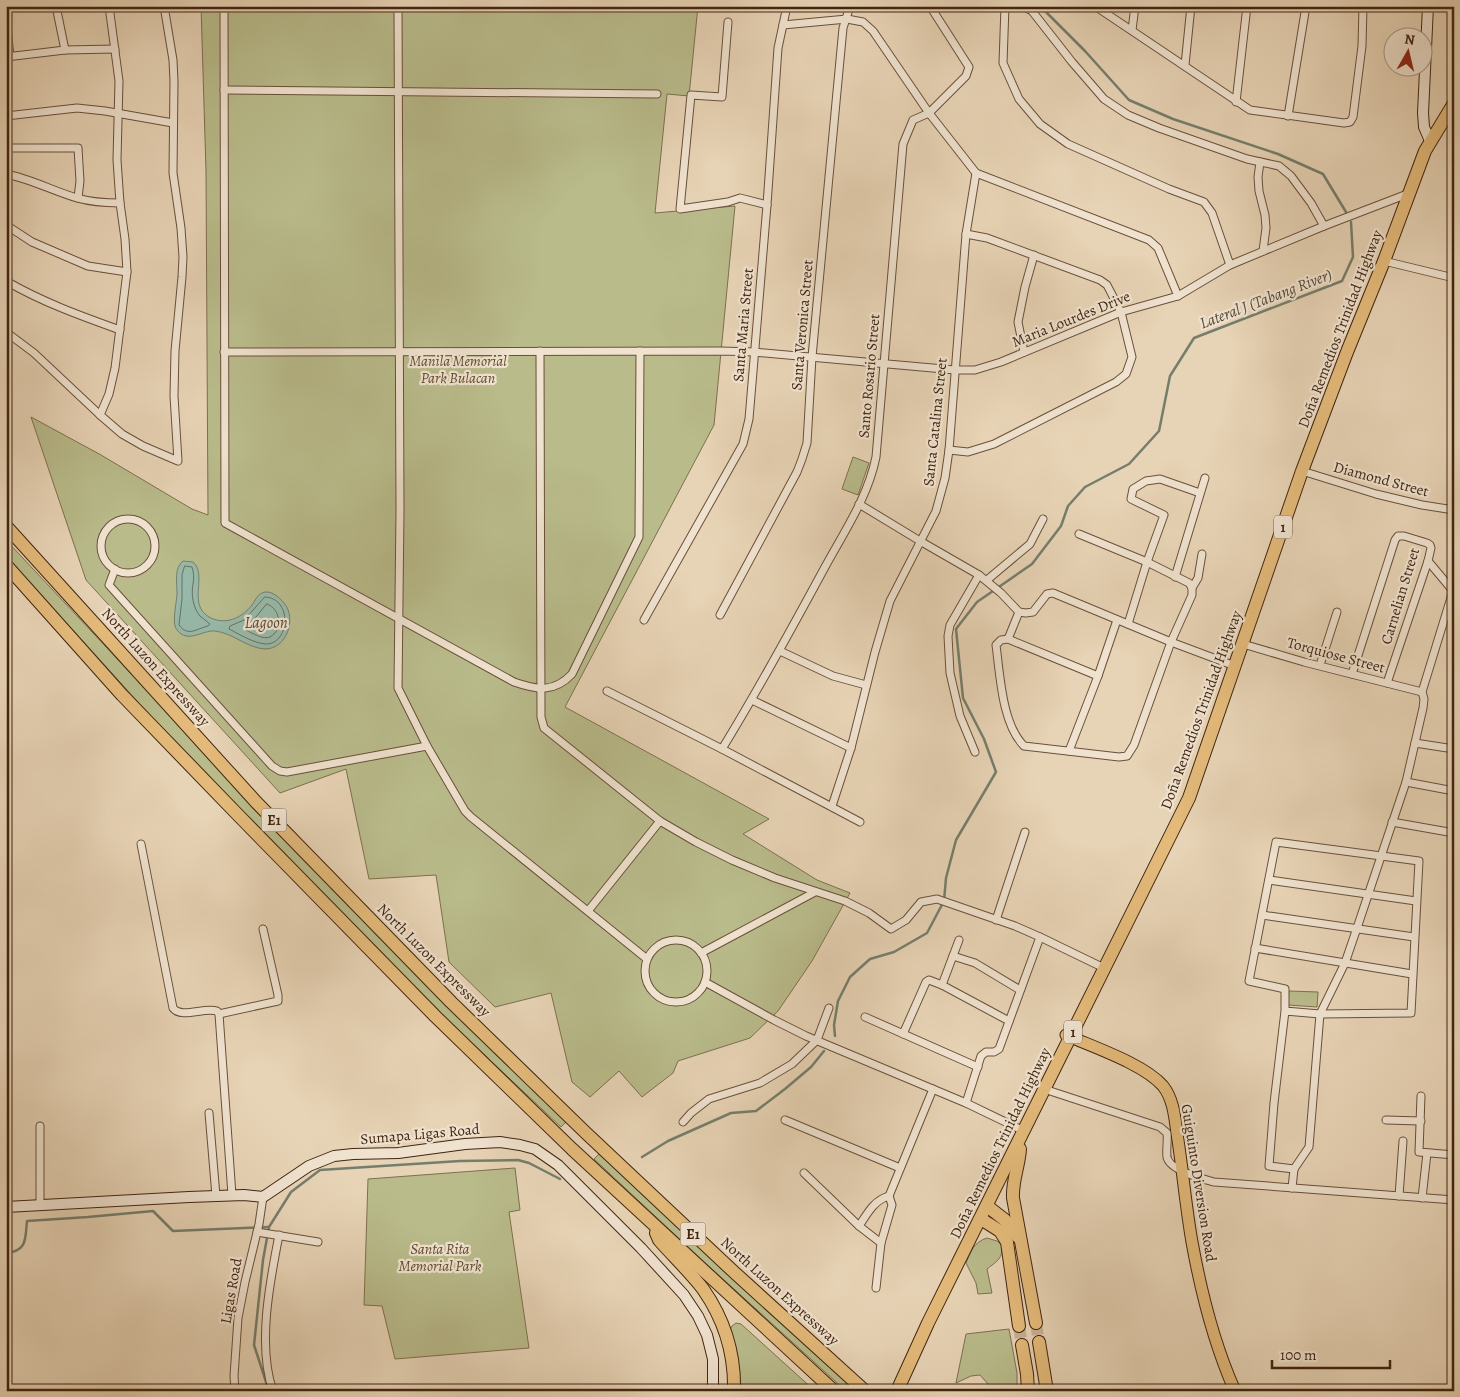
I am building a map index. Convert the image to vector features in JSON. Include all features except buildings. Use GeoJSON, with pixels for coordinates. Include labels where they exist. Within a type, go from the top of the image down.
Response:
{"type":"FeatureCollection","features":[{"type":"Feature","properties":{"kind":"highway","name":"Doña Remedios Trinidad Highway"},"geometry":{"type":"LineString","coordinates":[[898,1387],[1189,798],[1302,472],[1347,352],[1384,261],[1425,151],[1454,103]]}},
{"type":"Feature","properties":{"kind":"highway","name":"North Luzon Expressway"},"geometry":{"type":"LineString","coordinates":[[6,526],[256,802],[451,1002],[735,1274],[865,1391]]}},
{"type":"Feature","properties":{"kind":"highway","name":"E1"},"geometry":{"type":"LineString","coordinates":[[6,565],[122,695],[435,1016],[572,1149],[834,1391]]}},
{"type":"Feature","properties":{"kind":"highway"},"geometry":{"type":"LineString","coordinates":[[1023,1134],[1013,1192],[1020,1241],[1036,1322]]}},
{"type":"Feature","properties":{"kind":"highway"},"geometry":{"type":"LineString","coordinates":[[987,1206],[1005,1220],[1020,1241]]}},
{"type":"Feature","properties":{"kind":"highway"},"geometry":{"type":"LineString","coordinates":[[980,1219],[1000,1231],[1008,1242],[1019,1326]]}},
{"type":"Feature","properties":{"kind":"highway"},"geometry":{"type":"LineString","coordinates":[[651,1222],[659,1240],[702,1288],[722,1323],[732,1356],[735,1376],[734,1391]]}},
{"type":"Feature","properties":{"kind":"highway"},"geometry":{"type":"LineString","coordinates":[[1039,1342],[1047,1391]]}},
{"type":"Feature","properties":{"kind":"highway"},"geometry":{"type":"LineString","coordinates":[[1022,1346],[1028,1391]]}},
{"type":"Feature","properties":{"kind":"main road"},"geometry":{"type":"LineString","coordinates":[[1424,7],[1423,113],[1424,127],[1430,141]]}},
{"type":"Feature","properties":{"kind":"main road","name":"Guiguinto Diversion Road"},"geometry":{"type":"LineString","coordinates":[[1066,1035],[1140,1068],[1164,1088],[1168,1096],[1174,1114],[1183,1170],[1188,1220],[1197,1268],[1216,1344],[1235,1391]]}},
{"type":"Feature","properties":{"kind":"main road","name":"Sumapa Ligas Road"},"geometry":{"type":"LineString","coordinates":[[263,1197],[309,1166],[334,1156],[398,1153],[465,1144],[500,1142],[520,1145],[535,1150],[558,1164],[684,1295],[698,1316],[707,1335],[713,1360],[713,1391]]}},
{"type":"Feature","properties":{"kind":"main road"},"geometry":{"type":"LineString","coordinates":[[6,1207],[232,1195],[263,1197]]}},
{"type":"Feature","properties":{"kind":"street"},"geometry":{"type":"LineString","coordinates":[[55,6],[64,50]]}},
{"type":"Feature","properties":{"kind":"street"},"geometry":{"type":"LineString","coordinates":[[100,415],[109,394],[115,368],[127,272],[117,160],[119,80],[109,6]]}},
{"type":"Feature","properties":{"kind":"street"},"geometry":{"type":"LineString","coordinates":[[6,332],[34,353],[122,434],[143,446],[178,461],[174,396],[175,351],[182,257],[181,228],[173,172],[173,60],[164,6]]}},
{"type":"Feature","properties":{"kind":"street"},"geometry":{"type":"LineString","coordinates":[[224,6],[225,523],[514,682],[541,688],[552,687],[564,682],[572,674],[639,537],[640,351]]}},
{"type":"Feature","properties":{"kind":"street"},"geometry":{"type":"LineString","coordinates":[[398,6],[398,688],[427,746],[465,811],[647,959]]}},
{"type":"Feature","properties":{"kind":"street","name":"Santa Maria Street"},"geometry":{"type":"LineString","coordinates":[[644,620],[743,444],[749,419],[778,48],[787,6]]}},
{"type":"Feature","properties":{"kind":"street","name":"Santa Veronica Street"},"geometry":{"type":"LineString","coordinates":[[720,615],[802,459],[807,443],[812,357],[843,28],[850,6]]}},
{"type":"Feature","properties":{"kind":"street","name":"Santo Rosario Street"},"geometry":{"type":"LineString","coordinates":[[722,749],[780,651],[859,504],[873,472],[876,458],[903,144],[914,120],[929,113],[966,76],[968,68],[930,6]]}},
{"type":"Feature","properties":{"kind":"street"},"geometry":{"type":"LineString","coordinates":[[1005,6],[1003,63],[1018,99],[1040,124],[1068,144],[1169,189],[1204,202],[1212,213],[1230,266]]}},
{"type":"Feature","properties":{"kind":"street"},"geometry":{"type":"LineString","coordinates":[[1023,6],[1032,11],[1104,99],[1128,115],[1159,128],[1260,162],[1279,166],[1291,176],[1312,203],[1324,226]]}},
{"type":"Feature","properties":{"kind":"street"},"geometry":{"type":"LineString","coordinates":[[1096,6],[1250,110],[1344,123],[1350,122],[1353,117],[1362,46],[1364,6]]}},
{"type":"Feature","properties":{"kind":"street"},"geometry":{"type":"LineString","coordinates":[[1132,30],[1135,6]]}},
{"type":"Feature","properties":{"kind":"street"},"geometry":{"type":"LineString","coordinates":[[1185,66],[1191,6]]}},
{"type":"Feature","properties":{"kind":"street"},"geometry":{"type":"LineString","coordinates":[[1236,102],[1247,6]]}},
{"type":"Feature","properties":{"kind":"street"},"geometry":{"type":"LineString","coordinates":[[1288,116],[1306,6]]}},
{"type":"Feature","properties":{"kind":"street"},"geometry":{"type":"LineString","coordinates":[[783,25],[847,19],[863,22],[873,31],[929,113],[976,173],[1149,240],[1158,248],[1178,296]]}},
{"type":"Feature","properties":{"kind":"street"},"geometry":{"type":"LineString","coordinates":[[728,22],[722,97],[692,95],[680,209],[728,202],[740,198],[767,205]]}},
{"type":"Feature","properties":{"kind":"street"},"geometry":{"type":"LineString","coordinates":[[7,29],[8,57],[64,50],[116,49]]}},
{"type":"Feature","properties":{"kind":"street"},"geometry":{"type":"LineString","coordinates":[[224,90],[657,94]]}},
{"type":"Feature","properties":{"kind":"street"},"geometry":{"type":"LineString","coordinates":[[6,116],[77,108],[173,123]]}},
{"type":"Feature","properties":{"kind":"street"},"geometry":{"type":"LineString","coordinates":[[6,149],[78,148],[80,181],[78,198]]}},
{"type":"Feature","properties":{"kind":"street"},"geometry":{"type":"LineString","coordinates":[[1260,162],[1259,191],[1266,228],[1263,251]]}},
{"type":"Feature","properties":{"kind":"street","name":"Santa Catalina Street"},"geometry":{"type":"LineString","coordinates":[[832,806],[852,748],[866,685],[890,600],[936,511],[945,478],[949,450],[966,234],[976,173]]}},
{"type":"Feature","properties":{"kind":"street"},"geometry":{"type":"LineString","coordinates":[[6,174],[78,198],[102,203],[120,203]]}},
{"type":"Feature","properties":{"kind":"street","name":"Maria Lourdes Drive"},"geometry":{"type":"LineString","coordinates":[[224,352],[721,351],[975,370],[1001,362],[1121,312],[1178,296],[1230,266],[1263,251],[1410,193]]}},
{"type":"Feature","properties":{"kind":"street"},"geometry":{"type":"LineString","coordinates":[[6,225],[32,242],[88,266],[127,272]]}},
{"type":"Feature","properties":{"kind":"street"},"geometry":{"type":"LineString","coordinates":[[949,450],[968,452],[994,444],[1116,382],[1126,374],[1132,357],[1121,312],[1107,285],[1100,280],[988,238],[966,234]]}},
{"type":"Feature","properties":{"kind":"street"},"geometry":{"type":"LineString","coordinates":[[1024,352],[1018,322],[1034,255]]}},
{"type":"Feature","properties":{"kind":"street"},"geometry":{"type":"LineString","coordinates":[[1384,261],[1454,278]]}},
{"type":"Feature","properties":{"kind":"street"},"geometry":{"type":"LineString","coordinates":[[6,282],[57,307],[120,330]]}},
{"type":"Feature","properties":{"kind":"street"},"geometry":{"type":"LineString","coordinates":[[540,351],[541,716],[544,728],[660,821],[696,842],[775,878],[845,901],[869,913],[891,929],[906,920],[921,902],[937,899],[1040,937],[1104,968]]}},
{"type":"Feature","properties":{"kind":"street","name":"Diamond Street"},"geometry":{"type":"LineString","coordinates":[[1302,472],[1376,494],[1422,505],[1454,510]]}},
{"type":"Feature","properties":{"kind":"street"},"geometry":{"type":"LineString","coordinates":[[1176,577],[1205,478]]}},
{"type":"Feature","properties":{"kind":"street"},"geometry":{"type":"LineString","coordinates":[[1128,624],[1164,515],[1131,499],[1133,489],[1146,481],[1160,479],[1200,493]]}},
{"type":"Feature","properties":{"kind":"street"},"geometry":{"type":"LineString","coordinates":[[859,504],[988,581],[1020,612],[1033,612],[1047,594],[1053,593],[1171,642],[1235,666]]}},
{"type":"Feature","properties":{"kind":"street"},"geometry":{"type":"LineString","coordinates":[[129,519],[142,523],[154,540],[154,552],[151,560],[146,566],[135,572],[122,572],[115,569],[108,564],[102,552],[102,538],[106,531],[112,524],[120,520],[129,519]]}},
{"type":"Feature","properties":{"kind":"street"},"geometry":{"type":"LineString","coordinates":[[988,581],[1030,544],[1043,519]]}},
{"type":"Feature","properties":{"kind":"street"},"geometry":{"type":"LineString","coordinates":[[1079,534],[1147,562],[1189,584],[1192,588]]}},
{"type":"Feature","properties":{"kind":"street","name":"Carnelian Street"},"geometry":{"type":"LineString","coordinates":[[1352,674],[1395,540],[1398,536],[1404,536],[1430,544],[1431,548],[1387,683]]}},
{"type":"Feature","properties":{"kind":"street"},"geometry":{"type":"LineString","coordinates":[[1098,676],[1008,639],[1001,640],[996,645],[1003,701],[1016,739],[1024,746],[1118,757],[1126,756],[1134,745],[1171,642],[1192,594],[1192,588],[1198,578],[1202,554]]}},
{"type":"Feature","properties":{"kind":"street"},"geometry":{"type":"LineString","coordinates":[[1292,1188],[1294,1169],[1308,1147],[1320,1014],[1345,963],[1406,782],[1423,708],[1424,699],[1422,692],[1454,591],[1428,561]]}},
{"type":"Feature","properties":{"kind":"street"},"geometry":{"type":"LineString","coordinates":[[115,569],[109,585],[272,766],[280,771],[288,772],[427,746]]}},
{"type":"Feature","properties":{"kind":"street"},"geometry":{"type":"LineString","coordinates":[[975,752],[958,708],[950,673],[948,636],[950,625],[979,575]]}},
{"type":"Feature","properties":{"kind":"street"},"geometry":{"type":"LineString","coordinates":[[1008,639],[1020,612]]}},
{"type":"Feature","properties":{"kind":"street"},"geometry":{"type":"LineString","coordinates":[[1320,665],[1337,612]]}},
{"type":"Feature","properties":{"kind":"street"},"geometry":{"type":"LineString","coordinates":[[1069,751],[1117,620]]}},
{"type":"Feature","properties":{"kind":"street","name":"Torquiose Street"},"geometry":{"type":"LineString","coordinates":[[1243,644],[1422,692]]}},
{"type":"Feature","properties":{"kind":"street"},"geometry":{"type":"LineString","coordinates":[[780,651],[833,676],[866,685]]}},
{"type":"Feature","properties":{"kind":"street"},"geometry":{"type":"LineString","coordinates":[[607,691],[860,822]]}},
{"type":"Feature","properties":{"kind":"street"},"geometry":{"type":"LineString","coordinates":[[752,700],[852,748]]}},
{"type":"Feature","properties":{"kind":"street"},"geometry":{"type":"LineString","coordinates":[[1415,743],[1454,749]]}},
{"type":"Feature","properties":{"kind":"street"},"geometry":{"type":"LineString","coordinates":[[1406,782],[1454,791]]}},
{"type":"Feature","properties":{"kind":"street"},"geometry":{"type":"LineString","coordinates":[[588,911],[660,821]]}},
{"type":"Feature","properties":{"kind":"street"},"geometry":{"type":"LineString","coordinates":[[1392,822],[1454,833]]}},
{"type":"Feature","properties":{"kind":"street"},"geometry":{"type":"LineString","coordinates":[[996,920],[1025,832]]}},
{"type":"Feature","properties":{"kind":"street"},"geometry":{"type":"LineString","coordinates":[[1284,1011],[1320,1014],[1410,1013],[1419,861],[1276,842],[1249,981],[1285,989],[1269,1166],[1294,1169]]}},
{"type":"Feature","properties":{"kind":"street"},"geometry":{"type":"LineString","coordinates":[[142,844],[173,1008],[176,1012],[182,1013],[210,1009],[217,1011],[219,1014],[232,1195]]}},
{"type":"Feature","properties":{"kind":"street"},"geometry":{"type":"LineString","coordinates":[[1269,880],[1416,902]]}},
{"type":"Feature","properties":{"kind":"street"},"geometry":{"type":"LineString","coordinates":[[701,952],[816,892]]}},
{"type":"Feature","properties":{"kind":"street"},"geometry":{"type":"LineString","coordinates":[[1262,915],[1414,937]]}},
{"type":"Feature","properties":{"kind":"street"},"geometry":{"type":"LineString","coordinates":[[219,1014],[278,1001],[263,929]]}},
{"type":"Feature","properties":{"kind":"street"},"geometry":{"type":"LineString","coordinates":[[966,1103],[984,1053],[994,1052],[999,1049],[1040,937]]}},
{"type":"Feature","properties":{"kind":"street"},"geometry":{"type":"LineString","coordinates":[[677,940],[694,946],[701,952],[706,962],[707,972],[705,982],[699,991],[682,1001],[671,1001],[661,998],[653,991],[645,975],[647,959],[659,945],[677,940]]}},
{"type":"Feature","properties":{"kind":"street"},"geometry":{"type":"LineString","coordinates":[[942,985],[960,940]]}},
{"type":"Feature","properties":{"kind":"street"},"geometry":{"type":"LineString","coordinates":[[1255,948],[1412,974]]}},
{"type":"Feature","properties":{"kind":"street"},"geometry":{"type":"LineString","coordinates":[[953,956],[975,963],[1020,990]]}},
{"type":"Feature","properties":{"kind":"street"},"geometry":{"type":"LineString","coordinates":[[903,1034],[926,982],[929,980],[1009,1020]]}},
{"type":"Feature","properties":{"kind":"street"},"geometry":{"type":"LineString","coordinates":[[705,982],[774,1020],[966,1103],[1023,1134]]}},
{"type":"Feature","properties":{"kind":"street"},"geometry":{"type":"LineString","coordinates":[[683,1122],[709,1099],[760,1083],[792,1064],[817,1040],[829,1008]]}},
{"type":"Feature","properties":{"kind":"street"},"geometry":{"type":"LineString","coordinates":[[865,1017],[978,1067]]}},
{"type":"Feature","properties":{"kind":"street"},"geometry":{"type":"LineString","coordinates":[[1044,1089],[1160,1127],[1167,1133],[1167,1158],[1172,1166],[1199,1178],[1214,1182],[1454,1200]]}},
{"type":"Feature","properties":{"kind":"street"},"geometry":{"type":"LineString","coordinates":[[876,1288],[881,1243],[892,1205],[890,1196],[933,1090]]}},
{"type":"Feature","properties":{"kind":"street"},"geometry":{"type":"LineString","coordinates":[[1422,1096],[1419,1152],[1454,1154]]}},
{"type":"Feature","properties":{"kind":"street"},"geometry":{"type":"LineString","coordinates":[[209,1113],[216,1196]]}},
{"type":"Feature","properties":{"kind":"street"},"geometry":{"type":"LineString","coordinates":[[785,1120],[900,1168]]}},
{"type":"Feature","properties":{"kind":"street"},"geometry":{"type":"LineString","coordinates":[[1386,1120],[1420,1121]]}},
{"type":"Feature","properties":{"kind":"street"},"geometry":{"type":"LineString","coordinates":[[40,1126],[40,1206]]}},
{"type":"Feature","properties":{"kind":"street"},"geometry":{"type":"LineString","coordinates":[[1399,1196],[1403,1141]]}},
{"type":"Feature","properties":{"kind":"street"},"geometry":{"type":"LineString","coordinates":[[1422,1198],[1427,1152]]}},
{"type":"Feature","properties":{"kind":"street"},"geometry":{"type":"LineString","coordinates":[[804,1173],[859,1226],[881,1243]]}},
{"type":"Feature","properties":{"kind":"street"},"geometry":{"type":"LineString","coordinates":[[859,1226],[880,1199],[890,1196]]}},
{"type":"Feature","properties":{"kind":"street","name":"Ligas Road"},"geometry":{"type":"LineString","coordinates":[[235,1391],[234,1376],[238,1318],[245,1282],[259,1232],[263,1197]]}},
{"type":"Feature","properties":{"kind":"street"},"geometry":{"type":"LineString","coordinates":[[259,1232],[318,1242]]}},
{"type":"Feature","properties":{"kind":"street"},"geometry":{"type":"LineString","coordinates":[[273,1391],[266,1367],[267,1309],[276,1234]]}},
{"type":"Feature","properties":{"kind":"green space","name":"Manila Memorial Park Bulacan"},"geometry":{"type":"Polygon","coordinates":[[[201,6],[698,6],[689,96],[667,94],[655,213],[735,206],[714,425],[565,707],[769,819],[743,834],[817,880],[850,893],[812,961],[778,1011],[750,1038],[678,1061],[673,1073],[642,1097],[619,1071],[590,1097],[572,1082],[551,993],[495,1007],[449,962],[436,875],[369,879],[346,769],[280,793],[86,580],[31,417],[101,455],[192,509],[208,515],[206,171],[201,6]]]}},
{"type":"Feature","properties":{"kind":"green space"},"geometry":{"type":"Polygon","coordinates":[[[853,457],[869,463],[858,495],[842,489],[853,457]]]}},
{"type":"Feature","properties":{"kind":"green space"},"geometry":{"type":"Polygon","coordinates":[[[6,540],[265,817],[567,1121],[561,1127],[385,960],[247,820],[6,557],[6,540]]]}},
{"type":"Feature","properties":{"kind":"green space"},"geometry":{"type":"Polygon","coordinates":[[[1289,991],[1318,992],[1317,1007],[1288,1005],[1289,991]]]}},
{"type":"Feature","properties":{"kind":"green space"},"geometry":{"type":"Polygon","coordinates":[[[601,1152],[856,1391],[846,1391],[594,1159],[601,1152]]]}},
{"type":"Feature","properties":{"kind":"green space","name":"Santa Rita Memorial Park"},"geometry":{"type":"Polygon","coordinates":[[[515,1168],[520,1210],[509,1212],[529,1348],[395,1359],[382,1306],[364,1305],[368,1179],[515,1168]]]}},
{"type":"Feature","properties":{"kind":"green space"},"geometry":{"type":"Polygon","coordinates":[[[987,1238],[997,1241],[1002,1245],[1001,1254],[999,1259],[987,1269],[992,1293],[978,1294],[976,1283],[966,1263],[976,1245],[987,1238]]]}},
{"type":"Feature","properties":{"kind":"green space"},"geometry":{"type":"Polygon","coordinates":[[[736,1323],[741,1324],[815,1391],[738,1391],[729,1332],[736,1323]]]}},
{"type":"Feature","properties":{"kind":"green space"},"geometry":{"type":"Polygon","coordinates":[[[1009,1329],[1017,1373],[1017,1391],[990,1391],[988,1384],[980,1375],[971,1376],[956,1383],[966,1334],[1009,1329]]]}},
{"type":"Feature","properties":{"kind":"water","name":"Lagoon"},"geometry":{"type":"Polygon","coordinates":[[[183,561],[193,562],[197,568],[199,574],[199,605],[209,617],[215,620],[227,621],[238,617],[248,610],[262,593],[268,592],[277,596],[288,609],[290,617],[288,632],[284,638],[273,648],[265,649],[252,646],[222,632],[210,631],[190,636],[181,634],[175,627],[174,618],[177,571],[183,561]]]}},
{"type":"Feature","properties":{"kind":"waterway","name":"Lateral J (Tabang River)"},"geometry":{"type":"LineString","coordinates":[[1040,6],[1085,51],[1129,100],[1173,119],[1278,154],[1323,174],[1346,212]]}},
{"type":"Feature","properties":{"kind":"waterway","name":"Lateral J (Tabang River)"},"geometry":{"type":"LineString","coordinates":[[835,1036],[834,1025],[838,1001],[850,977],[870,959],[894,952],[927,933],[944,901],[946,878],[956,840],[996,772],[984,739],[963,698],[956,629],[977,602],[1032,564],[1061,526],[1068,506],[1085,487],[1129,464],[1159,431],[1170,376],[1194,338],[1342,281],[1353,257],[1351,222]]}},
{"type":"Feature","properties":{"kind":"waterway"},"geometry":{"type":"LineString","coordinates":[[642,1157],[668,1141],[731,1113],[756,1111],[811,1067],[824,1051]]}},
{"type":"Feature","properties":{"kind":"waterway"},"geometry":{"type":"LineString","coordinates":[[269,1391],[254,1345],[263,1260],[269,1227],[291,1192],[320,1170],[460,1161],[518,1160],[529,1163],[560,1179]]}},
{"type":"Feature","properties":{"kind":"waterway"},"geometry":{"type":"LineString","coordinates":[[6,1253],[18,1250],[24,1243],[27,1221],[153,1211],[173,1231],[269,1227]]}},
{"type":"Feature","properties":{"kind":"tunnel"},"geometry":{"type":"LineString","coordinates":[[1036,1323],[1039,1342]]}},
{"type":"Feature","properties":{"kind":"tunnel"},"geometry":{"type":"LineString","coordinates":[[1019,1326],[1022,1345]]}}]}
